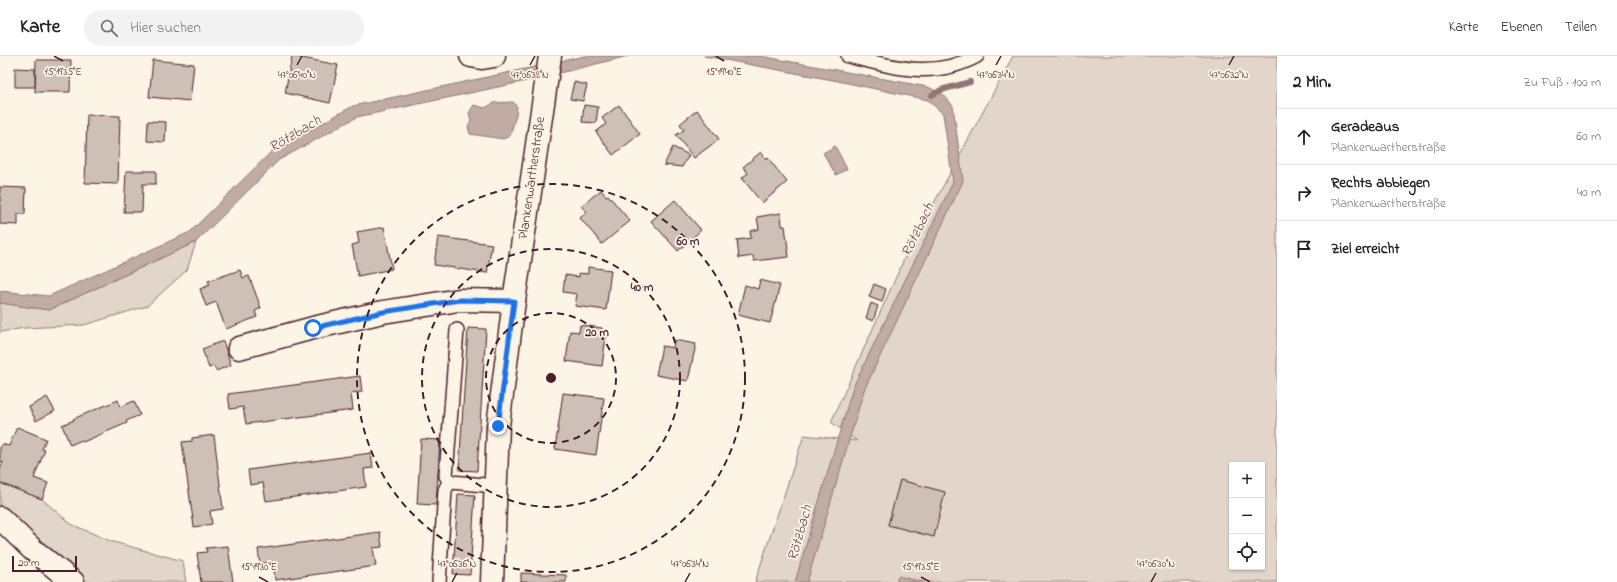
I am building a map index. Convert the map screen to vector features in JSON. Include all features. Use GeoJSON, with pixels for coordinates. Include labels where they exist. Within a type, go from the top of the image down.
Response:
{"type":"FeatureCollection","features":[{"type":"Feature","properties":{"kind":"main road"},"geometry":{"type":"LineString","coordinates":[[471,56],[482,58],[494,56]]}},
{"type":"Feature","properties":{"kind":"main road","name":"Plankenwartherstraße"},"geometry":{"type":"LineString","coordinates":[[492,582],[498,426],[514,301],[550,56]]}},
{"type":"Feature","properties":{"kind":"main road"},"geometry":{"type":"LineString","coordinates":[[239,348],[313,328],[383,312],[459,300],[514,301]]}},
{"type":"Feature","properties":{"kind":"main road"},"geometry":{"type":"LineString","coordinates":[[0,518],[32,550],[73,582]]}},
{"type":"Feature","properties":{"kind":"lane"},"geometry":{"type":"LineString","coordinates":[[848,56],[889,66],[920,71],[948,68],[977,56]]}},
{"type":"Feature","properties":{"kind":"lane"},"geometry":{"type":"LineString","coordinates":[[457,330],[446,476],[451,482],[496,486]]}},
{"type":"Feature","properties":{"kind":"lane"},"geometry":{"type":"LineString","coordinates":[[438,582],[445,490],[451,482]]}},
{"type":"Feature","properties":{"kind":"shaded area"},"geometry":{"type":"Polygon","coordinates":[[[585,56],[628,56],[536,79],[357,117],[279,160],[196,242],[49,310],[0,303],[0,291],[49,296],[190,232],[272,151],[353,106],[585,56]]]}},
{"type":"Feature","properties":{"kind":"shaded area"},"geometry":{"type":"Polygon","coordinates":[[[704,56],[760,56],[928,87],[944,95],[953,106],[963,181],[864,390],[807,582],[795,582],[853,387],[953,182],[943,114],[928,100],[838,81],[704,56]]]}},
{"type":"Feature","properties":{"kind":"shaded area"},"geometry":{"type":"Polygon","coordinates":[[[1013,56],[1277,56],[1277,582],[755,582],[804,435],[857,441],[831,422],[905,257],[1013,56]]]}},
{"type":"Feature","properties":{"kind":"shaded area"},"geometry":{"type":"Polygon","coordinates":[[[513,102],[517,106],[510,136],[503,139],[470,134],[468,127],[471,120],[469,113],[474,105],[485,108],[494,103],[513,102]]]}},
{"type":"Feature","properties":{"kind":"shaded area"},"geometry":{"type":"Polygon","coordinates":[[[835,146],[847,169],[836,175],[823,153],[835,146]]]}},
{"type":"Feature","properties":{"kind":"shaded area"},"geometry":{"type":"Polygon","coordinates":[[[196,242],[187,270],[147,306],[84,325],[25,328],[0,332],[0,303],[49,310],[196,242]]]}},
{"type":"Feature","properties":{"kind":"shaded area"},"geometry":{"type":"Polygon","coordinates":[[[0,483],[42,499],[71,524],[110,541],[183,561],[186,582],[73,582],[0,518],[0,483]]]}},
{"type":"Feature","properties":{"kind":"shaded area"},"geometry":{"type":"Polygon","coordinates":[[[898,576],[923,582],[896,582],[898,576]]]}},
{"type":"Feature","properties":{"kind":"building"},"geometry":{"type":"Polygon","coordinates":[[[292,56],[338,65],[330,103],[285,93],[292,56]]]}},
{"type":"Feature","properties":{"kind":"building"},"geometry":{"type":"Polygon","coordinates":[[[36,60],[71,60],[70,92],[35,92],[36,60]]]}},
{"type":"Feature","properties":{"kind":"building"},"geometry":{"type":"Polygon","coordinates":[[[153,60],[194,64],[190,101],[149,97],[153,60]]]}},
{"type":"Feature","properties":{"kind":"building"},"geometry":{"type":"Polygon","coordinates":[[[15,68],[35,69],[35,87],[15,87],[15,68]]]}},
{"type":"Feature","properties":{"kind":"building"},"geometry":{"type":"Polygon","coordinates":[[[574,82],[587,85],[583,101],[570,99],[574,82]]]}},
{"type":"Feature","properties":{"kind":"building"},"geometry":{"type":"Polygon","coordinates":[[[584,105],[598,107],[596,123],[582,122],[584,105]]]}},
{"type":"Feature","properties":{"kind":"building"},"geometry":{"type":"Polygon","coordinates":[[[619,105],[640,134],[613,155],[596,132],[606,124],[602,118],[619,105]]]}},
{"type":"Feature","properties":{"kind":"building"},"geometry":{"type":"Polygon","coordinates":[[[697,110],[719,139],[694,158],[676,135],[684,130],[680,124],[697,110]]]}},
{"type":"Feature","properties":{"kind":"building"},"geometry":{"type":"Polygon","coordinates":[[[87,115],[120,116],[118,184],[85,183],[87,115]]]}},
{"type":"Feature","properties":{"kind":"building"},"geometry":{"type":"Polygon","coordinates":[[[148,121],[166,122],[165,142],[147,141],[148,121]]]}},
{"type":"Feature","properties":{"kind":"building"},"geometry":{"type":"Polygon","coordinates":[[[673,147],[689,155],[682,167],[664,165],[673,147]]]}},
{"type":"Feature","properties":{"kind":"building"},"geometry":{"type":"Polygon","coordinates":[[[761,152],[766,159],[767,157],[787,182],[762,203],[742,178],[748,173],[743,167],[761,152]]]}},
{"type":"Feature","properties":{"kind":"building"},"geometry":{"type":"Polygon","coordinates":[[[126,171],[156,171],[156,184],[143,184],[142,212],[124,212],[126,171]]]}},
{"type":"Feature","properties":{"kind":"building"},"geometry":{"type":"Polygon","coordinates":[[[0,187],[26,188],[25,214],[18,214],[18,225],[0,224],[0,187]]]}},
{"type":"Feature","properties":{"kind":"building"},"geometry":{"type":"Polygon","coordinates":[[[601,190],[606,196],[608,195],[630,221],[602,244],[580,218],[587,212],[581,206],[601,190]]]}},
{"type":"Feature","properties":{"kind":"building"},"geometry":{"type":"Polygon","coordinates":[[[675,200],[701,230],[678,251],[651,221],[675,200]]]}},
{"type":"Feature","properties":{"kind":"building"},"geometry":{"type":"Polygon","coordinates":[[[781,213],[782,226],[785,226],[789,257],[754,261],[753,256],[739,258],[737,240],[751,238],[750,231],[759,229],[757,217],[781,213]]]}},
{"type":"Feature","properties":{"kind":"building"},"geometry":{"type":"Polygon","coordinates":[[[384,227],[392,269],[358,276],[352,245],[359,243],[357,232],[384,227]]]}},
{"type":"Feature","properties":{"kind":"building"},"geometry":{"type":"Polygon","coordinates":[[[438,237],[492,244],[487,273],[434,265],[438,237]]]}},
{"type":"Feature","properties":{"kind":"building"},"geometry":{"type":"Polygon","coordinates":[[[588,267],[611,270],[606,310],[575,306],[577,294],[563,292],[565,275],[579,277],[579,273],[588,274],[588,267]]]}},
{"type":"Feature","properties":{"kind":"building"},"geometry":{"type":"Polygon","coordinates":[[[240,270],[243,278],[249,276],[261,308],[255,311],[257,317],[226,329],[216,302],[206,306],[200,289],[210,285],[208,281],[240,270]]]}},
{"type":"Feature","properties":{"kind":"building"},"geometry":{"type":"Polygon","coordinates":[[[760,280],[780,285],[770,323],[738,315],[745,285],[758,289],[760,280]]]}},
{"type":"Feature","properties":{"kind":"building"},"geometry":{"type":"Polygon","coordinates":[[[874,284],[886,289],[882,302],[869,297],[874,284]]]}},
{"type":"Feature","properties":{"kind":"building"},"geometry":{"type":"Polygon","coordinates":[[[871,303],[878,306],[873,321],[866,318],[871,303]]]}},
{"type":"Feature","properties":{"kind":"building"},"geometry":{"type":"Polygon","coordinates":[[[580,325],[602,328],[601,335],[606,336],[602,366],[566,361],[570,331],[579,332],[580,325]]]}},
{"type":"Feature","properties":{"kind":"building"},"geometry":{"type":"Polygon","coordinates":[[[468,328],[486,329],[477,471],[459,470],[468,328]]]}},
{"type":"Feature","properties":{"kind":"building"},"geometry":{"type":"Polygon","coordinates":[[[674,340],[696,344],[688,381],[656,375],[662,346],[673,348],[674,340]]]}},
{"type":"Feature","properties":{"kind":"building"},"geometry":{"type":"Polygon","coordinates":[[[223,341],[231,365],[216,371],[214,366],[209,368],[202,349],[223,341]]]}},
{"type":"Feature","properties":{"kind":"building"},"geometry":{"type":"Polygon","coordinates":[[[360,376],[362,392],[351,393],[353,410],[246,424],[243,407],[230,409],[228,394],[360,376]]]}},
{"type":"Feature","properties":{"kind":"building"},"geometry":{"type":"Polygon","coordinates":[[[563,393],[604,398],[596,455],[555,449],[563,393]]]}},
{"type":"Feature","properties":{"kind":"building"},"geometry":{"type":"Polygon","coordinates":[[[47,397],[55,411],[36,421],[29,407],[47,397]]]}},
{"type":"Feature","properties":{"kind":"building"},"geometry":{"type":"Polygon","coordinates":[[[118,400],[120,407],[134,401],[140,415],[126,421],[127,423],[83,442],[82,440],[70,445],[62,425],[118,400]]]}},
{"type":"Feature","properties":{"kind":"building"},"geometry":{"type":"Polygon","coordinates":[[[17,427],[46,439],[42,449],[45,450],[34,478],[48,483],[42,499],[0,483],[0,470],[3,462],[0,461],[0,448],[2,444],[9,446],[17,427]]]}},
{"type":"Feature","properties":{"kind":"building"},"geometry":{"type":"Polygon","coordinates":[[[214,435],[223,509],[210,511],[212,524],[194,527],[182,442],[192,441],[192,438],[214,435]]]}},
{"type":"Feature","properties":{"kind":"building"},"geometry":{"type":"Polygon","coordinates":[[[421,439],[440,440],[436,505],[417,504],[421,439]]]}},
{"type":"Feature","properties":{"kind":"building"},"geometry":{"type":"Polygon","coordinates":[[[371,453],[373,468],[364,469],[366,487],[266,501],[263,483],[250,485],[248,470],[371,453]]]}},
{"type":"Feature","properties":{"kind":"building"},"geometry":{"type":"Polygon","coordinates":[[[900,480],[945,492],[934,537],[888,525],[900,480]]]}},
{"type":"Feature","properties":{"kind":"building"},"geometry":{"type":"Polygon","coordinates":[[[458,494],[475,495],[470,575],[453,574],[458,494]]]}},
{"type":"Feature","properties":{"kind":"building"},"geometry":{"type":"Polygon","coordinates":[[[380,532],[382,547],[373,548],[376,566],[275,580],[273,562],[260,564],[258,549],[380,532]]]}},
{"type":"Feature","properties":{"kind":"building"},"geometry":{"type":"Polygon","coordinates":[[[228,546],[233,582],[201,582],[197,553],[207,552],[206,548],[228,546]]]}},
{"type":"Feature","properties":{"kind":"building"},"geometry":{"type":"Polygon","coordinates":[[[521,573],[566,575],[566,582],[521,582],[521,573]]]}},
{"type":"Feature","properties":{"kind":"waterway"},"geometry":{"type":"LineString","coordinates":[[932,95],[941,90],[970,82]]}},
{"type":"Feature","properties":{"kind":"route"},"geometry":{"type":"LineString","coordinates":[[313,328],[383,312],[459,300],[514,301],[498,426]]}},
{"type":"Feature","properties":{"kind":"water label","name":"Rötzbach"},"geometry":{"type":"Point","coordinates":[295,134]}},
{"type":"Feature","properties":{"kind":"water label","name":"Rötzbach"},"geometry":{"type":"Point","coordinates":[918,230]}},
{"type":"Feature","properties":{"kind":"water label","name":"Rötzbach"},"geometry":{"type":"Point","coordinates":[800,533]}}]}
